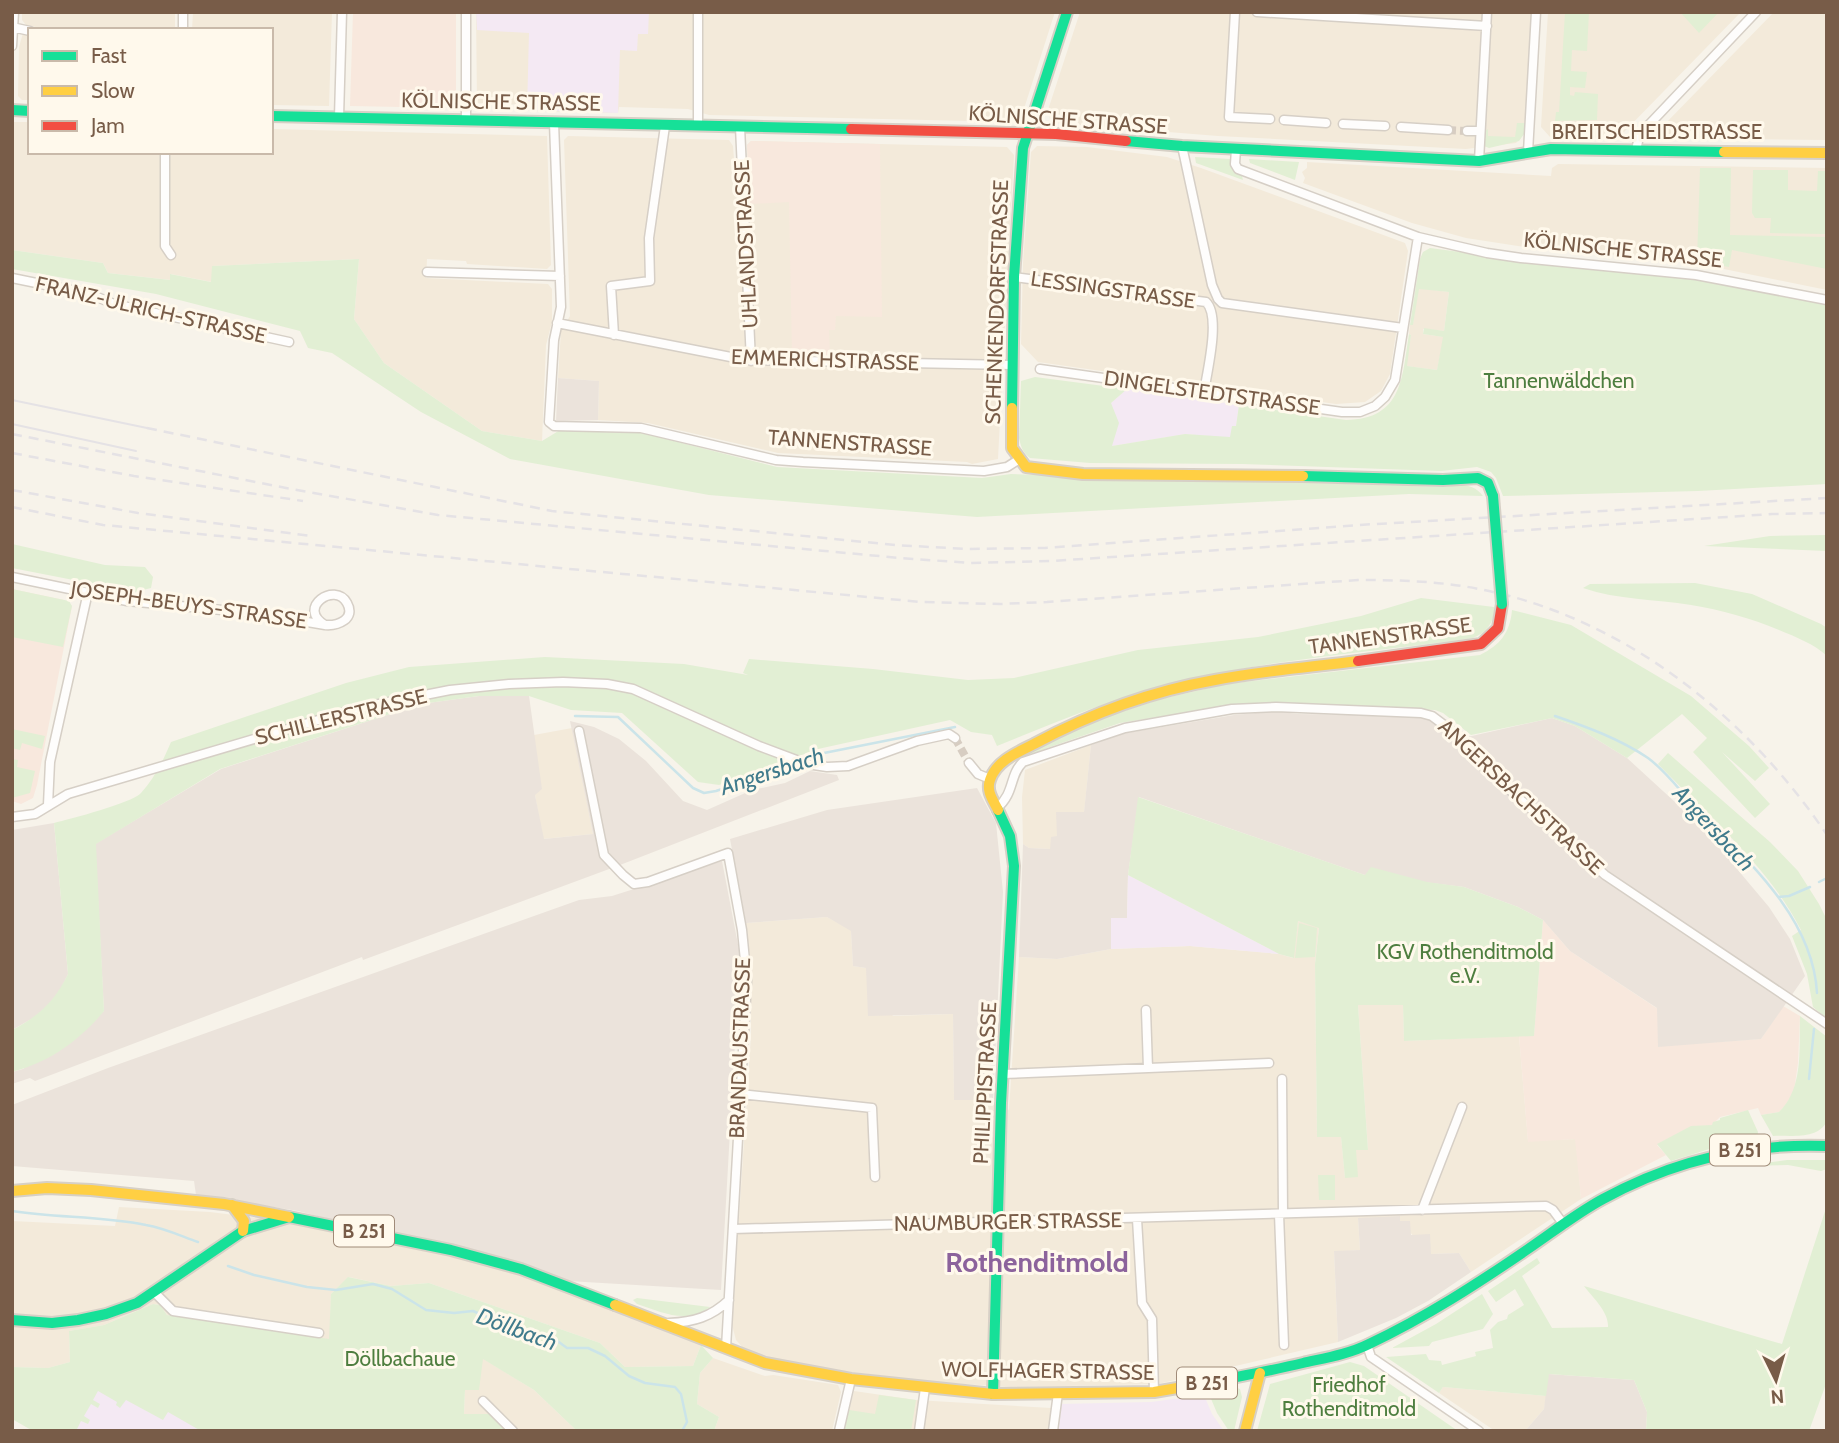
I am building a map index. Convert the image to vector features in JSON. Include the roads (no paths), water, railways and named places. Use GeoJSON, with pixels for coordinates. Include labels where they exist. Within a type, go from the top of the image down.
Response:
{"type":"FeatureCollection","features":[{"type":"Feature","properties":{"kind":"main road","name":"SCHENKENDORFSTRASSE"},"geometry":{"type":"LineString","coordinates":[[1022,463],[1012,448],[1011,439],[1014,277],[1023,148],[1067,12]]}},
{"type":"Feature","properties":{"kind":"main road","name":"KÖLNISCHE STRASSE"},"geometry":{"type":"LineString","coordinates":[[273,116],[1027,133],[1236,149]]}},
{"type":"Feature","properties":{"kind":"main road","name":"BREITSCHEIDSTRASSE"},"geometry":{"type":"LineString","coordinates":[[1236,149],[1479,161],[1505,159],[1551,149],[1827,153]]}},
{"type":"Feature","properties":{"kind":"main road","name":"TANNENSTRASSE"},"geometry":{"type":"LineString","coordinates":[[990,779],[998,765],[1027,746],[1104,711],[1150,696],[1214,680],[1481,644],[1492,637],[1501,623],[1502,604],[1493,496],[1486,482],[1470,476],[1450,480],[1425,480],[1083,474],[1022,463]]}},
{"type":"Feature","properties":{"kind":"main road","name":"PHILIPPISTRASSE"},"geometry":{"type":"LineString","coordinates":[[990,779],[989,792],[1010,836],[1014,866],[1003,1074],[993,1394]]}},
{"type":"Feature","properties":{"kind":"main road","name":"WOLFHAGER STRASSE"},"geometry":{"type":"LineString","coordinates":[[12,1320],[52,1323],[78,1320],[137,1303],[243,1231],[289,1217],[488,1259],[542,1276],[765,1363],[850,1379],[993,1394],[1154,1392],[1260,1373],[1334,1356],[1367,1345],[1453,1300],[1602,1199],[1685,1163],[1736,1150],[1827,1146]]}},
{"type":"Feature","properties":{"kind":"main road"},"geometry":{"type":"LineString","coordinates":[[12,1191],[47,1188],[91,1190],[232,1205],[289,1217]]}},
{"type":"Feature","properties":{"kind":"main road"},"geometry":{"type":"LineString","coordinates":[[232,1205],[244,1221],[243,1231]]}},
{"type":"Feature","properties":{"kind":"main road"},"geometry":{"type":"LineString","coordinates":[[1245,1431],[1260,1373]]}},
{"type":"Feature","properties":{"kind":"street"},"geometry":{"type":"LineString","coordinates":[[12,46],[14,12]]}},
{"type":"Feature","properties":{"kind":"street"},"geometry":{"type":"LineString","coordinates":[[339,117],[341,12]]}},
{"type":"Feature","properties":{"kind":"street"},"geometry":{"type":"LineString","coordinates":[[466,12],[466,121]]}},
{"type":"Feature","properties":{"kind":"street"},"geometry":{"type":"LineString","coordinates":[[698,12],[698,127]]}},
{"type":"Feature","properties":{"kind":"street"},"geometry":{"type":"LineString","coordinates":[[1235,12],[1229,117],[1270,120]]}},
{"type":"Feature","properties":{"kind":"street"},"geometry":{"type":"LineString","coordinates":[[1256,12],[1487,26]]}},
{"type":"Feature","properties":{"kind":"street"},"geometry":{"type":"LineString","coordinates":[[1479,161],[1487,12]]}},
{"type":"Feature","properties":{"kind":"street"},"geometry":{"type":"LineString","coordinates":[[1528,152],[1536,12]]}},
{"type":"Feature","properties":{"kind":"street"},"geometry":{"type":"LineString","coordinates":[[1636,150],[1643,131],[1756,12]]}},
{"type":"Feature","properties":{"kind":"street"},"geometry":{"type":"LineString","coordinates":[[1284,120],[1326,122]]}},
{"type":"Feature","properties":{"kind":"street"},"geometry":{"type":"LineString","coordinates":[[554,123],[561,307],[557,323]]}},
{"type":"Feature","properties":{"kind":"street"},"geometry":{"type":"LineString","coordinates":[[1343,124],[1385,126]]}},
{"type":"Feature","properties":{"kind":"street"},"geometry":{"type":"LineString","coordinates":[[614,335],[611,286],[650,281],[649,237],[665,126]]}},
{"type":"Feature","properties":{"kind":"street","name":"UHLANDSTRASSE"},"geometry":{"type":"LineString","coordinates":[[740,127],[751,361]]}},
{"type":"Feature","properties":{"kind":"street"},"geometry":{"type":"LineString","coordinates":[[1401,127],[1448,130]]}},
{"type":"Feature","properties":{"kind":"street"},"geometry":{"type":"LineString","coordinates":[[1467,131],[1480,131]]}},
{"type":"Feature","properties":{"kind":"street","name":"LESSINGSTRASSE"},"geometry":{"type":"LineString","coordinates":[[1182,146],[1217,299],[1222,303],[1403,328]]}},
{"type":"Feature","properties":{"kind":"street","name":"KÖLNISCHE STRASSE"},"geometry":{"type":"LineString","coordinates":[[1236,149],[1235,164],[1238,169],[1418,237],[1521,258],[1696,275],[1827,300]]}},
{"type":"Feature","properties":{"kind":"street"},"geometry":{"type":"LineString","coordinates":[[165,154],[165,246],[171,255]]}},
{"type":"Feature","properties":{"kind":"street"},"geometry":{"type":"LineString","coordinates":[[1403,328],[1418,237]]}},
{"type":"Feature","properties":{"kind":"street"},"geometry":{"type":"LineString","coordinates":[[427,272],[560,276]]}},
{"type":"Feature","properties":{"kind":"street","name":"LESSINGSTRASSE"},"geometry":{"type":"LineString","coordinates":[[1014,277],[1199,301],[1210,306],[1214,319],[1204,392]]}},
{"type":"Feature","properties":{"kind":"street","name":"FRANZ-ULRICH-STRASSE"},"geometry":{"type":"LineString","coordinates":[[12,278],[90,293],[114,304],[289,342]]}},
{"type":"Feature","properties":{"kind":"street","name":"EMMERICHSTRASSE"},"geometry":{"type":"LineString","coordinates":[[557,323],[751,361],[1012,365]]}},
{"type":"Feature","properties":{"kind":"street","name":"TANNENSTRASSE"},"geometry":{"type":"LineString","coordinates":[[557,323],[551,349],[549,422],[554,426],[641,428],[776,460],[985,471],[1022,463]]}},
{"type":"Feature","properties":{"kind":"street","name":"DINGELSTEDTSTRASSE"},"geometry":{"type":"LineString","coordinates":[[1040,369],[1353,413],[1381,402],[1395,380],[1403,328]]}},
{"type":"Feature","properties":{"kind":"street","name":"JOSEPH-BEUYS-STRASSE"},"geometry":{"type":"LineString","coordinates":[[12,577],[149,604],[254,613],[326,625],[338,625],[348,616],[348,605],[343,598],[324,596],[318,601],[316,616],[326,625]]}},
{"type":"Feature","properties":{"kind":"street"},"geometry":{"type":"LineString","coordinates":[[48,805],[50,762],[88,593]]}},
{"type":"Feature","properties":{"kind":"street","name":"SCHILLERSTRASSE"},"geometry":{"type":"LineString","coordinates":[[12,817],[35,814],[68,794],[359,708],[450,690],[509,684],[563,682],[607,684],[633,689],[777,753],[807,764],[827,767],[848,766],[917,741],[949,734],[955,738]]}},
{"type":"Feature","properties":{"kind":"street","name":"ANGERSBACHSTRASSE"},"geometry":{"type":"LineString","coordinates":[[997,808],[1010,793],[1017,768],[1023,762],[1125,728],[1232,709],[1276,707],[1421,713],[1432,716],[1460,737],[1484,767],[1605,875],[1827,1024]]}},
{"type":"Feature","properties":{"kind":"street","name":"BRANDAUSTRASSE"},"geometry":{"type":"LineString","coordinates":[[579,731],[604,855],[634,884],[648,882],[729,853],[742,930],[747,981],[726,1348]]}},
{"type":"Feature","properties":{"kind":"street"},"geometry":{"type":"LineString","coordinates":[[969,763],[978,774],[990,779]]}},
{"type":"Feature","properties":{"kind":"street"},"geometry":{"type":"LineString","coordinates":[[1146,1010],[1149,1068]]}},
{"type":"Feature","properties":{"kind":"street"},"geometry":{"type":"LineString","coordinates":[[1003,1074],[1269,1063]]}},
{"type":"Feature","properties":{"kind":"street"},"geometry":{"type":"LineString","coordinates":[[1282,1079],[1284,1345]]}},
{"type":"Feature","properties":{"kind":"street"},"geometry":{"type":"LineString","coordinates":[[740,1094],[872,1108],[875,1177]]}},
{"type":"Feature","properties":{"kind":"street"},"geometry":{"type":"LineString","coordinates":[[1422,1210],[1462,1107]]}},
{"type":"Feature","properties":{"kind":"street","name":"NAUMBURGER STRASSE"},"geometry":{"type":"LineString","coordinates":[[733,1229],[1546,1206],[1553,1210],[1564,1225]]}},
{"type":"Feature","properties":{"kind":"street"},"geometry":{"type":"LineString","coordinates":[[1137,1219],[1142,1303],[1152,1319],[1154,1392]]}},
{"type":"Feature","properties":{"kind":"street"},"geometry":{"type":"LineString","coordinates":[[155,1293],[173,1311],[319,1333]]}},
{"type":"Feature","properties":{"kind":"street"},"geometry":{"type":"LineString","coordinates":[[666,1323],[697,1320],[712,1315],[729,1300]]}},
{"type":"Feature","properties":{"kind":"street"},"geometry":{"type":"LineString","coordinates":[[1367,1345],[1371,1357],[1479,1431]]}},
{"type":"Feature","properties":{"kind":"street"},"geometry":{"type":"LineString","coordinates":[[839,1431],[850,1379]]}},
{"type":"Feature","properties":{"kind":"street"},"geometry":{"type":"LineString","coordinates":[[919,1431],[925,1388]]}},
{"type":"Feature","properties":{"kind":"street"},"geometry":{"type":"LineString","coordinates":[[1053,1431],[1058,1393]]}},
{"type":"Feature","properties":{"kind":"street"},"geometry":{"type":"LineString","coordinates":[[483,1401],[513,1431]]}},
{"type":"Feature","properties":{"kind":"waterway","name":"Angersbach"},"geometry":{"type":"LineString","coordinates":[[575,716],[618,717],[693,788],[704,793],[795,764]]}},
{"type":"Feature","properties":{"kind":"waterway","name":"Angersbach"},"geometry":{"type":"LineString","coordinates":[[1555,716],[1626,745],[1655,763],[1667,775],[1774,891],[1803,939],[1813,965],[1817,993]]}},
{"type":"Feature","properties":{"kind":"waterway","name":"Angersbach"},"geometry":{"type":"LineString","coordinates":[[805,760],[824,753],[955,727]]}},
{"type":"Feature","properties":{"kind":"waterway"},"geometry":{"type":"LineString","coordinates":[[1819,882],[1827,878]]}},
{"type":"Feature","properties":{"kind":"waterway"},"geometry":{"type":"LineString","coordinates":[[1778,897],[1789,896],[1810,887]]}},
{"type":"Feature","properties":{"kind":"waterway","name":"Angersbach"},"geometry":{"type":"LineString","coordinates":[[1809,1079],[1814,1029]]}},
{"type":"Feature","properties":{"kind":"waterway","name":"Döllbach"},"geometry":{"type":"LineString","coordinates":[[12,1211],[129,1222],[159,1228],[198,1242]]}},
{"type":"Feature","properties":{"kind":"waterway","name":"Döllbach"},"geometry":{"type":"LineString","coordinates":[[228,1266],[307,1287],[336,1290],[373,1284],[392,1289],[426,1310],[454,1313],[473,1311],[533,1337],[552,1337],[567,1348],[588,1348],[605,1356],[629,1376],[645,1383],[675,1387],[681,1394],[687,1422],[682,1431]]}},
{"type":"Feature","properties":{"kind":"tunnel"},"geometry":{"type":"LineString","coordinates":[[1448,130],[1467,131]]}},
{"type":"Feature","properties":{"kind":"tunnel"},"geometry":{"type":"LineString","coordinates":[[955,738],[969,763]]}},
{"type":"Feature","properties":{"kind":"tram line"},"geometry":{"type":"LineString","coordinates":[[12,400],[147,428]]}},
{"type":"Feature","properties":{"kind":"tram line"},"geometry":{"type":"LineString","coordinates":[[12,424],[136,451]]}},
{"type":"Feature","properties":{"kind":"railway"},"geometry":{"type":"LineString","coordinates":[[147,428],[552,511],[895,545],[966,549],[1045,548],[1359,525],[1827,498]]}},
{"type":"Feature","properties":{"kind":"railway"},"geometry":{"type":"LineString","coordinates":[[12,434],[438,515],[971,563],[1051,561],[1772,514],[1827,513]]}},
{"type":"Feature","properties":{"kind":"railway"},"geometry":{"type":"LineString","coordinates":[[12,453],[134,476],[303,501]]}},
{"type":"Feature","properties":{"kind":"railway"},"geometry":{"type":"LineString","coordinates":[[12,490],[138,513],[311,536]]}},
{"type":"Feature","properties":{"kind":"railway"},"geometry":{"type":"LineString","coordinates":[[12,507],[103,525],[921,602],[1047,602],[1358,580],[1449,584],[1479,589],[1532,603],[1583,622],[1631,647],[1677,678],[1719,712],[1759,750],[1795,791],[1827,835]]}},
{"type":"Feature","properties":{"kind":"district","name":"Rothenditmold"},"geometry":{"type":"Point","coordinates":[1037,1262]}},
{"type":"Feature","properties":{"kind":"park label","name":"Tannenwäldchen"},"geometry":{"type":"Point","coordinates":[1559,381]}},
{"type":"Feature","properties":{"kind":"park label","name":"KGV Rothenditmold e.V."},"geometry":{"type":"Point","coordinates":[1465,964]}},
{"type":"Feature","properties":{"kind":"park label","name":"Döllbachaue"},"geometry":{"type":"Point","coordinates":[400,1359]}},
{"type":"Feature","properties":{"kind":"park label","name":"Friedhof Rothenditmold"},"geometry":{"type":"Point","coordinates":[1349,1397]}}]}
